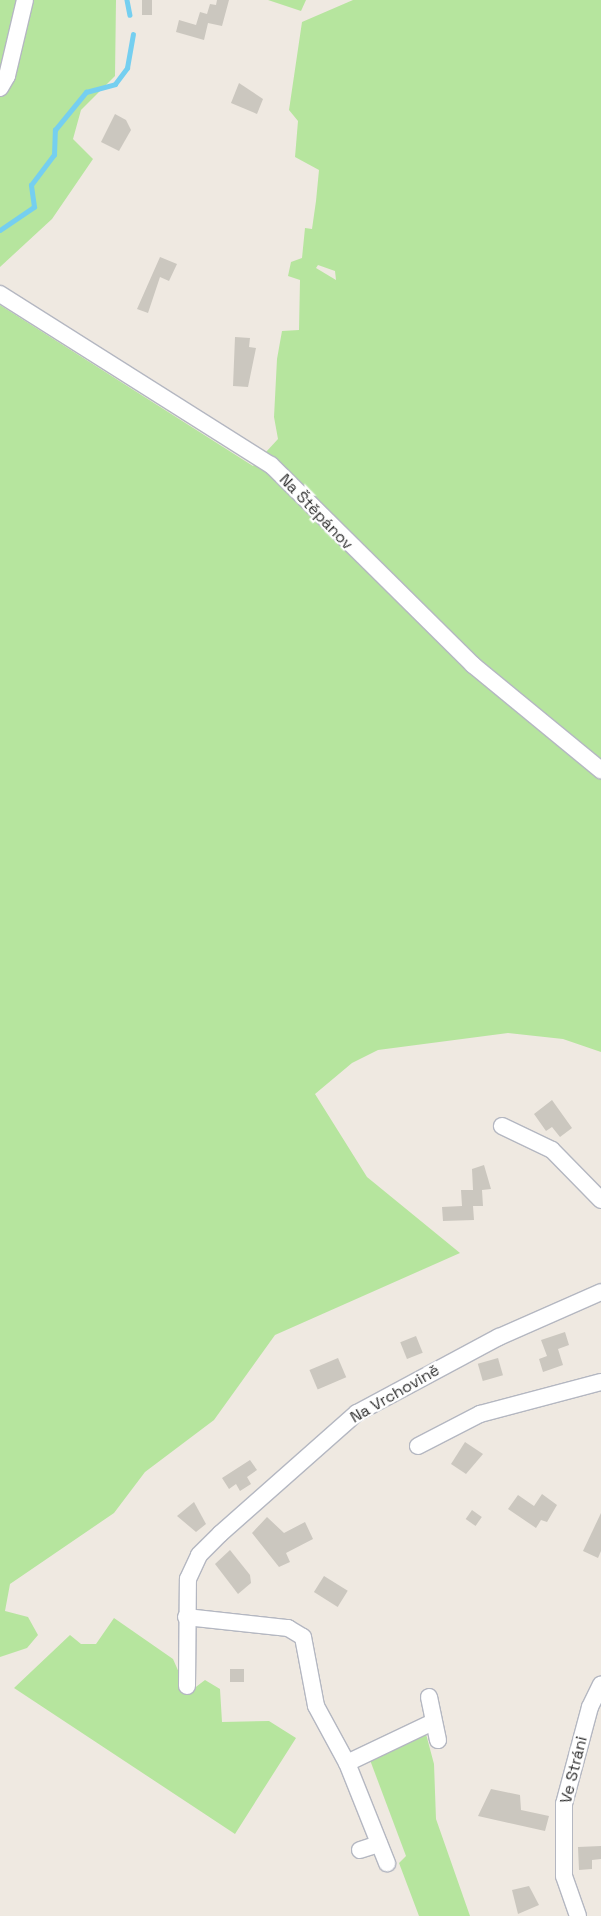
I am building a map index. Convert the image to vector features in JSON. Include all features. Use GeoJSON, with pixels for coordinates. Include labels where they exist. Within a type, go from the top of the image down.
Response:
{"type":"FeatureCollection","features":[{"type":"Feature","properties":{"kind":"street"},"geometry":{"type":"LineString","coordinates":[[2,77],[25,0]]}},
{"type":"Feature","properties":{"kind":"street","name":"Na Štěpánov"},"geometry":{"type":"LineString","coordinates":[[0,294],[271,465],[473,665],[601,770]]}},
{"type":"Feature","properties":{"kind":"street"},"geometry":{"type":"LineString","coordinates":[[502,1126],[552,1150],[601,1200]]}},
{"type":"Feature","properties":{"kind":"street","name":"Na Vrchovině"},"geometry":{"type":"LineString","coordinates":[[186,1686],[188,1579],[200,1555],[357,1413],[499,1337],[601,1292]]}},
{"type":"Feature","properties":{"kind":"street"},"geometry":{"type":"LineString","coordinates":[[418,1446],[480,1414],[601,1382]]}},
{"type":"Feature","properties":{"kind":"street"},"geometry":{"type":"LineString","coordinates":[[186,1617],[299,1633],[307,1645],[316,1706],[347,1763],[387,1863]]}},
{"type":"Feature","properties":{"kind":"street","name":"Ve Stráni"},"geometry":{"type":"LineString","coordinates":[[578,1916],[564,1876],[564,1804],[590,1707],[601,1684]]}},
{"type":"Feature","properties":{"kind":"street"},"geometry":{"type":"LineString","coordinates":[[429,1697],[438,1740]]}},
{"type":"Feature","properties":{"kind":"street"},"geometry":{"type":"LineString","coordinates":[[347,1763],[433,1722]]}},
{"type":"Feature","properties":{"kind":"street"},"geometry":{"type":"LineString","coordinates":[[360,1850],[379,1844]]}},
{"type":"Feature","properties":{"kind":"green space"},"geometry":{"type":"Polygon","coordinates":[[[0,0],[116,0],[115,76],[81,110],[73,139],[93,159],[52,219],[0,267],[0,0]]]}},
{"type":"Feature","properties":{"kind":"green space"},"geometry":{"type":"Polygon","coordinates":[[[268,0],[306,0],[301,11],[268,0]]]}},
{"type":"Feature","properties":{"kind":"green space"},"geometry":{"type":"Polygon","coordinates":[[[353,0],[601,0],[601,1052],[563,1039],[508,1033],[378,1050],[352,1063],[315,1094],[367,1177],[460,1253],[275,1335],[214,1420],[145,1472],[114,1513],[10,1584],[5,1611],[28,1617],[38,1635],[27,1648],[0,1657],[0,305],[253,466],[278,439],[274,417],[277,359],[282,331],[299,330],[300,280],[288,276],[291,262],[302,258],[305,228],[312,229],[316,201],[319,170],[295,157],[298,121],[289,110],[302,22],[353,0]],[[318,265],[316,268],[336,280],[335,271],[318,265]]]}},
{"type":"Feature","properties":{"kind":"green space"},"geometry":{"type":"Polygon","coordinates":[[[114,1618],[173,1659],[188,1693],[205,1680],[220,1689],[222,1722],[269,1721],[296,1738],[235,1834],[14,1688],[70,1635],[81,1644],[96,1644],[114,1618]]]}},
{"type":"Feature","properties":{"kind":"green space"},"geometry":{"type":"Polygon","coordinates":[[[426,1734],[434,1764],[436,1819],[470,1916],[419,1916],[399,1863],[406,1856],[370,1760],[426,1734]]]}},
{"type":"Feature","properties":{"kind":"building"},"geometry":{"type":"Polygon","coordinates":[[[142,0],[152,0],[152,15],[142,15],[142,0]]]}},
{"type":"Feature","properties":{"kind":"building"},"geometry":{"type":"Polygon","coordinates":[[[217,0],[229,0],[222,26],[208,23],[204,40],[176,32],[179,20],[196,25],[200,12],[207,14],[210,4],[216,5],[217,0]]]}},
{"type":"Feature","properties":{"kind":"building"},"geometry":{"type":"Polygon","coordinates":[[[239,83],[263,99],[257,114],[231,103],[239,83]]]}},
{"type":"Feature","properties":{"kind":"building"},"geometry":{"type":"Polygon","coordinates":[[[115,114],[126,120],[131,130],[119,151],[101,142],[115,114]]]}},
{"type":"Feature","properties":{"kind":"building"},"geometry":{"type":"Polygon","coordinates":[[[160,257],[177,264],[169,281],[160,277],[148,313],[137,309],[160,257]]]}},
{"type":"Feature","properties":{"kind":"building"},"geometry":{"type":"Polygon","coordinates":[[[235,337],[250,338],[249,347],[256,348],[248,387],[233,386],[235,337]]]}},
{"type":"Feature","properties":{"kind":"building"},"geometry":{"type":"Polygon","coordinates":[[[552,1100],[572,1128],[560,1137],[552,1127],[546,1131],[534,1114],[552,1100]]]}},
{"type":"Feature","properties":{"kind":"building"},"geometry":{"type":"Polygon","coordinates":[[[484,1165],[491,1189],[482,1190],[483,1206],[473,1206],[474,1220],[443,1221],[442,1207],[462,1206],[461,1190],[473,1190],[472,1169],[484,1165]]]}},
{"type":"Feature","properties":{"kind":"building"},"geometry":{"type":"Polygon","coordinates":[[[565,1332],[569,1345],[558,1349],[563,1365],[543,1372],[539,1359],[547,1356],[541,1340],[565,1332]]]}},
{"type":"Feature","properties":{"kind":"building"},"geometry":{"type":"Polygon","coordinates":[[[416,1336],[423,1353],[407,1359],[400,1342],[416,1336]]]}},
{"type":"Feature","properties":{"kind":"building"},"geometry":{"type":"Polygon","coordinates":[[[338,1358],[346,1377],[318,1389],[309,1370],[338,1358]]]}},
{"type":"Feature","properties":{"kind":"building"},"geometry":{"type":"Polygon","coordinates":[[[498,1358],[503,1375],[483,1381],[478,1364],[498,1358]]]}},
{"type":"Feature","properties":{"kind":"building"},"geometry":{"type":"Polygon","coordinates":[[[465,1442],[483,1454],[466,1474],[451,1464],[465,1442]]]}},
{"type":"Feature","properties":{"kind":"building"},"geometry":{"type":"Polygon","coordinates":[[[250,1460],[257,1470],[247,1477],[251,1484],[240,1491],[236,1484],[229,1489],[222,1478],[250,1460]]]}},
{"type":"Feature","properties":{"kind":"building"},"geometry":{"type":"Polygon","coordinates":[[[542,1494],[557,1505],[547,1522],[541,1520],[536,1528],[508,1509],[518,1495],[534,1506],[542,1494]]]}},
{"type":"Feature","properties":{"kind":"building"},"geometry":{"type":"Polygon","coordinates":[[[194,1502],[206,1524],[196,1532],[177,1516],[194,1502]]]}},
{"type":"Feature","properties":{"kind":"building"},"geometry":{"type":"Polygon","coordinates":[[[472,1510],[482,1517],[476,1526],[466,1519],[472,1510]]]}},
{"type":"Feature","properties":{"kind":"building"},"geometry":{"type":"Polygon","coordinates":[[[601,1513],[601,1551],[598,1558],[583,1551],[601,1513]]]}},
{"type":"Feature","properties":{"kind":"building"},"geometry":{"type":"Polygon","coordinates":[[[267,1517],[284,1533],[305,1522],[313,1539],[286,1553],[290,1562],[279,1567],[252,1533],[267,1517]]]}},
{"type":"Feature","properties":{"kind":"building"},"geometry":{"type":"Polygon","coordinates":[[[230,1550],[250,1575],[251,1583],[238,1594],[215,1564],[230,1550]]]}},
{"type":"Feature","properties":{"kind":"building"},"geometry":{"type":"Polygon","coordinates":[[[324,1576],[348,1591],[338,1607],[314,1592],[324,1576]]]}},
{"type":"Feature","properties":{"kind":"building"},"geometry":{"type":"Polygon","coordinates":[[[230,1669],[244,1669],[244,1682],[230,1682],[230,1669]]]}},
{"type":"Feature","properties":{"kind":"building"},"geometry":{"type":"Polygon","coordinates":[[[491,1789],[520,1795],[521,1810],[549,1816],[545,1831],[478,1816],[491,1789]]]}},
{"type":"Feature","properties":{"kind":"building"},"geometry":{"type":"Polygon","coordinates":[[[601,1846],[601,1859],[592,1860],[592,1869],[579,1870],[578,1847],[601,1846]]]}},
{"type":"Feature","properties":{"kind":"building"},"geometry":{"type":"Polygon","coordinates":[[[529,1886],[539,1905],[518,1914],[512,1890],[529,1886]]]}},
{"type":"Feature","properties":{"kind":"waterway"},"geometry":{"type":"LineString","coordinates":[[127,0],[130,15]]}},
{"type":"Feature","properties":{"kind":"waterway"},"geometry":{"type":"LineString","coordinates":[[0,230],[34,207],[31,185],[54,155],[55,130],[86,92],[115,84],[127,68],[133,35]]}}]}
